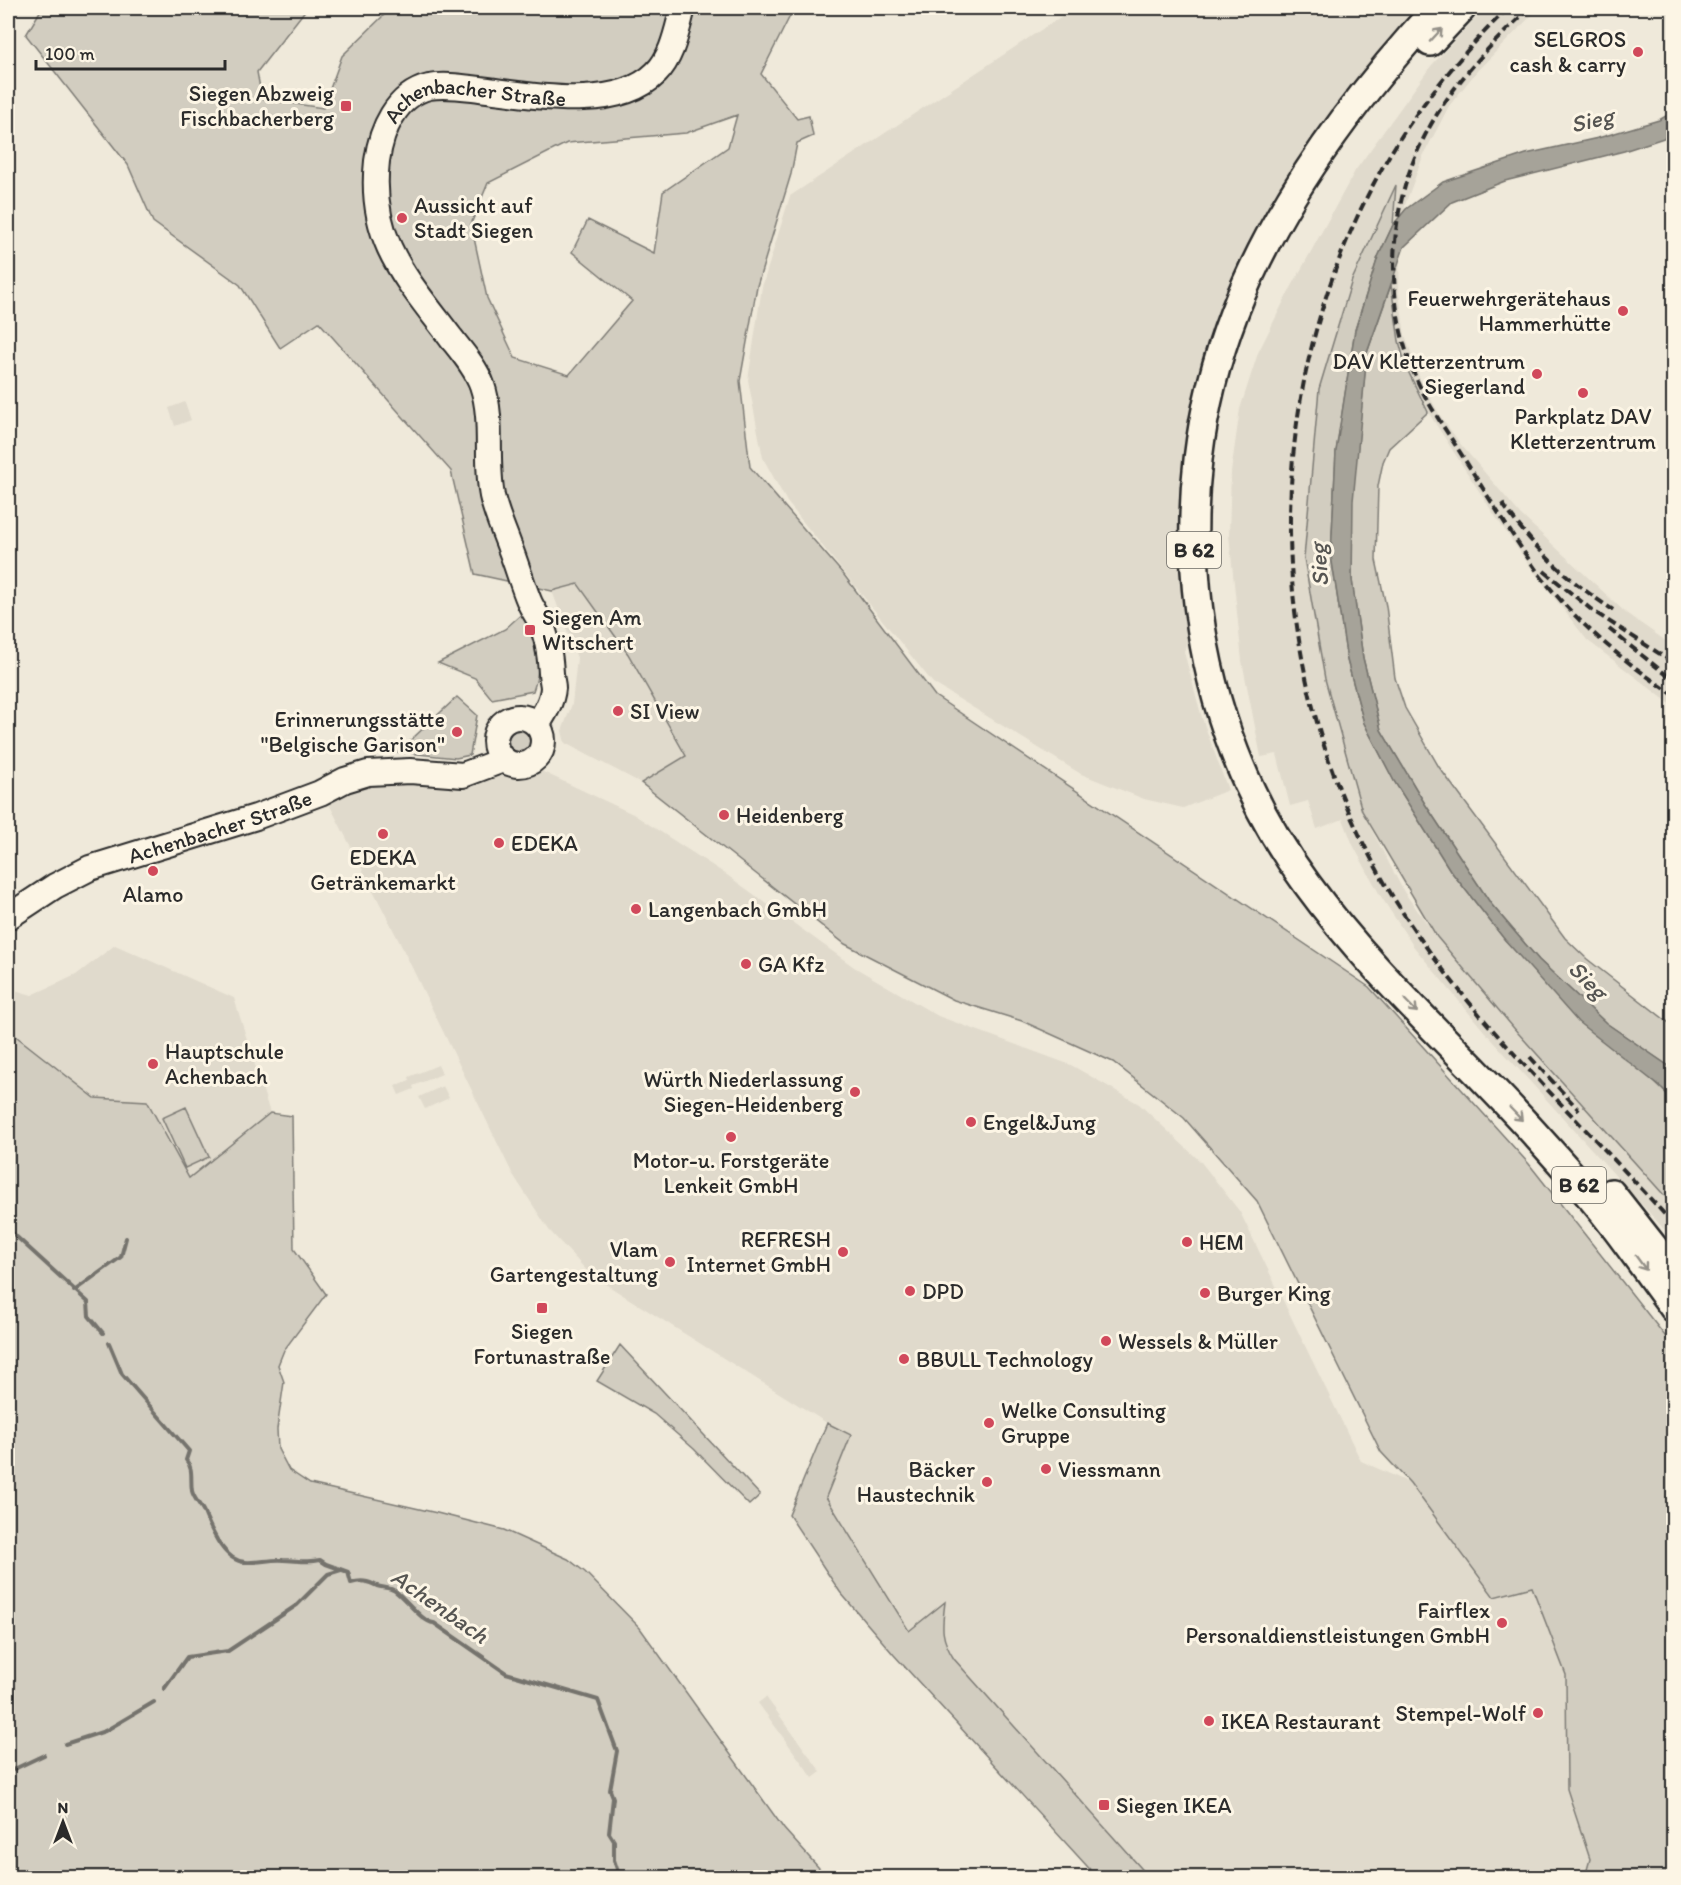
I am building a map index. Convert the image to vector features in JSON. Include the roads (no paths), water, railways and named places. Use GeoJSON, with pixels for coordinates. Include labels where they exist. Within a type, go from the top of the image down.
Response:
{"type":"FeatureCollection","features":[{"type":"Feature","properties":{"kind":"highway","name":"B 62"},"geometry":{"type":"LineString","coordinates":[[1437,8],[1394,56],[1341,123],[1311,168],[1274,229],[1245,287],[1222,348],[1203,420],[1194,494],[1194,568],[1203,642],[1221,714],[1248,783],[1264,817],[1326,910],[1399,993],[1548,1120],[1606,1186],[1674,1273]]}},
{"type":"Feature","properties":{"kind":"highway","name":"B 62"},"geometry":{"type":"LineString","coordinates":[[1462,8],[1421,52],[1356,134],[1299,222],[1265,286],[1239,353],[1221,423],[1212,495],[1211,531],[1215,603],[1228,674],[1250,743],[1280,808],[1313,862],[1340,898],[1411,979],[1534,1133],[1608,1219],[1674,1308]]}},
{"type":"Feature","properties":{"kind":"main road","name":"Achenbacher Straße"},"geometry":{"type":"LineString","coordinates":[[8,917],[55,886],[90,868],[256,817],[320,793],[345,780],[368,773],[410,771],[443,773],[475,759],[499,752],[496,731],[500,725],[513,717],[530,721],[547,708],[553,687],[550,655],[541,624],[528,599],[492,498],[488,469],[488,410],[482,383],[468,359],[402,273],[387,244],[375,202],[378,158],[387,125],[397,106],[413,93],[427,88],[454,86],[569,98],[603,96],[634,88],[656,74],[662,66],[672,45],[683,8]]}},
{"type":"Feature","properties":{"kind":"main road"},"geometry":{"type":"LineString","coordinates":[[499,752],[516,765],[533,761],[540,753],[543,743],[541,732],[530,721]]}},
{"type":"Feature","properties":{"kind":"waterway","name":"Achenbach"},"geometry":{"type":"LineString","coordinates":[[8,1229],[88,1302],[89,1316],[103,1333]]}},
{"type":"Feature","properties":{"kind":"waterway"},"geometry":{"type":"LineString","coordinates":[[74,1291],[121,1257],[126,1238]]}},
{"type":"Feature","properties":{"kind":"waterway","name":"Achenbach"},"geometry":{"type":"LineString","coordinates":[[109,1343],[122,1374],[189,1451],[186,1460],[191,1471],[193,1494],[215,1537],[231,1556],[245,1562],[320,1560],[348,1572],[351,1583],[371,1583],[393,1590],[425,1619],[506,1673],[598,1700],[617,1751],[610,1790],[613,1798],[609,1833],[614,1841],[614,1860],[620,1878]]}},
{"type":"Feature","properties":{"kind":"waterway"},"geometry":{"type":"LineString","coordinates":[[164,1689],[187,1657],[228,1651],[297,1605],[328,1574],[341,1570]]}},
{"type":"Feature","properties":{"kind":"waterway"},"geometry":{"type":"LineString","coordinates":[[65,1744],[105,1731],[154,1702]]}},
{"type":"Feature","properties":{"kind":"waterway"},"geometry":{"type":"LineString","coordinates":[[8,1772],[44,1755]]}},
{"type":"Feature","properties":{"kind":"railway"},"geometry":{"type":"LineString","coordinates":[[1508,8],[1459,60],[1415,116],[1389,156],[1345,245],[1314,338],[1296,434],[1290,532],[1297,630],[1318,725],[1351,818],[1398,905],[1428,949],[1494,1031],[1674,1225]]}},
{"type":"Feature","properties":{"kind":"railway"},"geometry":{"type":"LineString","coordinates":[[1530,8],[1501,35],[1452,92],[1432,123],[1416,155],[1404,190],[1397,227],[1394,282],[1399,324],[1411,365],[1427,399],[1539,574],[1569,609],[1601,640],[1674,695]]}},
{"type":"Feature","properties":{"kind":"railway"},"geometry":{"type":"LineString","coordinates":[[1502,503],[1552,562],[1613,610]]}},
{"type":"Feature","properties":{"kind":"railway"},"geometry":{"type":"LineString","coordinates":[[1544,571],[1593,611],[1674,663]]}},
{"type":"Feature","properties":{"kind":"railway"},"geometry":{"type":"LineString","coordinates":[[1609,629],[1668,676]]}},
{"type":"Feature","properties":{"kind":"railway"},"geometry":{"type":"LineString","coordinates":[[1530,1057],[1579,1110]]}},
{"type":"Feature","properties":{"kind":"place","name":"SELGROS cash & carry"},"geometry":{"type":"Point","coordinates":[1638,52]}},
{"type":"Feature","properties":{"kind":"place","name":"Siegen Abzweig Fischbacherberg"},"geometry":{"type":"Point","coordinates":[346,106]}},
{"type":"Feature","properties":{"kind":"place","name":"Aussicht auf Stadt Siegen"},"geometry":{"type":"Point","coordinates":[402,218]}},
{"type":"Feature","properties":{"kind":"place","name":"Feuerwehrgerätehaus Hammerhütte"},"geometry":{"type":"Point","coordinates":[1623,311]}},
{"type":"Feature","properties":{"kind":"place","name":"DAV Kletterzentrum Siegerland"},"geometry":{"type":"Point","coordinates":[1537,374]}},
{"type":"Feature","properties":{"kind":"place","name":"Parkplatz DAV Kletterzentrum"},"geometry":{"type":"Point","coordinates":[1583,393]}},
{"type":"Feature","properties":{"kind":"place","name":"Siegen Am Witschert"},"geometry":{"type":"Point","coordinates":[530,630]}},
{"type":"Feature","properties":{"kind":"place","name":"SI View"},"geometry":{"type":"Point","coordinates":[618,711]}},
{"type":"Feature","properties":{"kind":"place","name":"Erinnerungsstätte \"Belgische Garison\""},"geometry":{"type":"Point","coordinates":[457,732]}},
{"type":"Feature","properties":{"kind":"place","name":"Heidenberg"},"geometry":{"type":"Point","coordinates":[724,815]}},
{"type":"Feature","properties":{"kind":"place","name":"EDEKA Getränkemarkt"},"geometry":{"type":"Point","coordinates":[383,834]}},
{"type":"Feature","properties":{"kind":"place","name":"EDEKA"},"geometry":{"type":"Point","coordinates":[499,843]}},
{"type":"Feature","properties":{"kind":"place","name":"Alamo"},"geometry":{"type":"Point","coordinates":[153,871]}},
{"type":"Feature","properties":{"kind":"place","name":"Langenbach GmbH"},"geometry":{"type":"Point","coordinates":[636,909]}},
{"type":"Feature","properties":{"kind":"place","name":"GA Kfz"},"geometry":{"type":"Point","coordinates":[746,964]}},
{"type":"Feature","properties":{"kind":"place","name":"Hauptschule Achenbach"},"geometry":{"type":"Point","coordinates":[153,1064]}},
{"type":"Feature","properties":{"kind":"place","name":"Würth Niederlassung Siegen-Heidenberg"},"geometry":{"type":"Point","coordinates":[855,1092]}},
{"type":"Feature","properties":{"kind":"place","name":"Engel&Jung"},"geometry":{"type":"Point","coordinates":[971,1122]}},
{"type":"Feature","properties":{"kind":"place","name":"Motor-u. Forstgeräte Lenkeit GmbH"},"geometry":{"type":"Point","coordinates":[731,1137]}},
{"type":"Feature","properties":{"kind":"place","name":"HEM"},"geometry":{"type":"Point","coordinates":[1187,1242]}},
{"type":"Feature","properties":{"kind":"place","name":"REFRESH Internet GmbH"},"geometry":{"type":"Point","coordinates":[843,1252]}},
{"type":"Feature","properties":{"kind":"place","name":"Vlam Gartengestaltung"},"geometry":{"type":"Point","coordinates":[670,1262]}},
{"type":"Feature","properties":{"kind":"place","name":"DPD"},"geometry":{"type":"Point","coordinates":[910,1291]}},
{"type":"Feature","properties":{"kind":"place","name":"Burger King"},"geometry":{"type":"Point","coordinates":[1205,1293]}},
{"type":"Feature","properties":{"kind":"place","name":"Siegen Fortunastraße"},"geometry":{"type":"Point","coordinates":[542,1308]}},
{"type":"Feature","properties":{"kind":"place","name":"Wessels & Müller"},"geometry":{"type":"Point","coordinates":[1106,1341]}},
{"type":"Feature","properties":{"kind":"place","name":"BBULL Technology"},"geometry":{"type":"Point","coordinates":[904,1359]}},
{"type":"Feature","properties":{"kind":"place","name":"Welke Consulting Gruppe"},"geometry":{"type":"Point","coordinates":[989,1423]}},
{"type":"Feature","properties":{"kind":"place","name":"Viessmann"},"geometry":{"type":"Point","coordinates":[1046,1469]}},
{"type":"Feature","properties":{"kind":"place","name":"Bäcker Haustechnik"},"geometry":{"type":"Point","coordinates":[987,1482]}},
{"type":"Feature","properties":{"kind":"place","name":"Fairflex Personaldienstleistungen GmbH"},"geometry":{"type":"Point","coordinates":[1502,1623]}},
{"type":"Feature","properties":{"kind":"place","name":"Stempel-Wolf"},"geometry":{"type":"Point","coordinates":[1538,1713]}},
{"type":"Feature","properties":{"kind":"place","name":"IKEA Restaurant"},"geometry":{"type":"Point","coordinates":[1209,1721]}},
{"type":"Feature","properties":{"kind":"place","name":"Siegen IKEA"},"geometry":{"type":"Point","coordinates":[1104,1805]}},
{"type":"Feature","properties":{"kind":"water label","name":"Sieg"},"geometry":{"type":"Point","coordinates":[1592,120]}},
{"type":"Feature","properties":{"kind":"water label","name":"Sieg"},"geometry":{"type":"Point","coordinates":[1319,565]}},
{"type":"Feature","properties":{"kind":"water label","name":"Sieg"},"geometry":{"type":"Point","coordinates":[1588,980]}}]}
